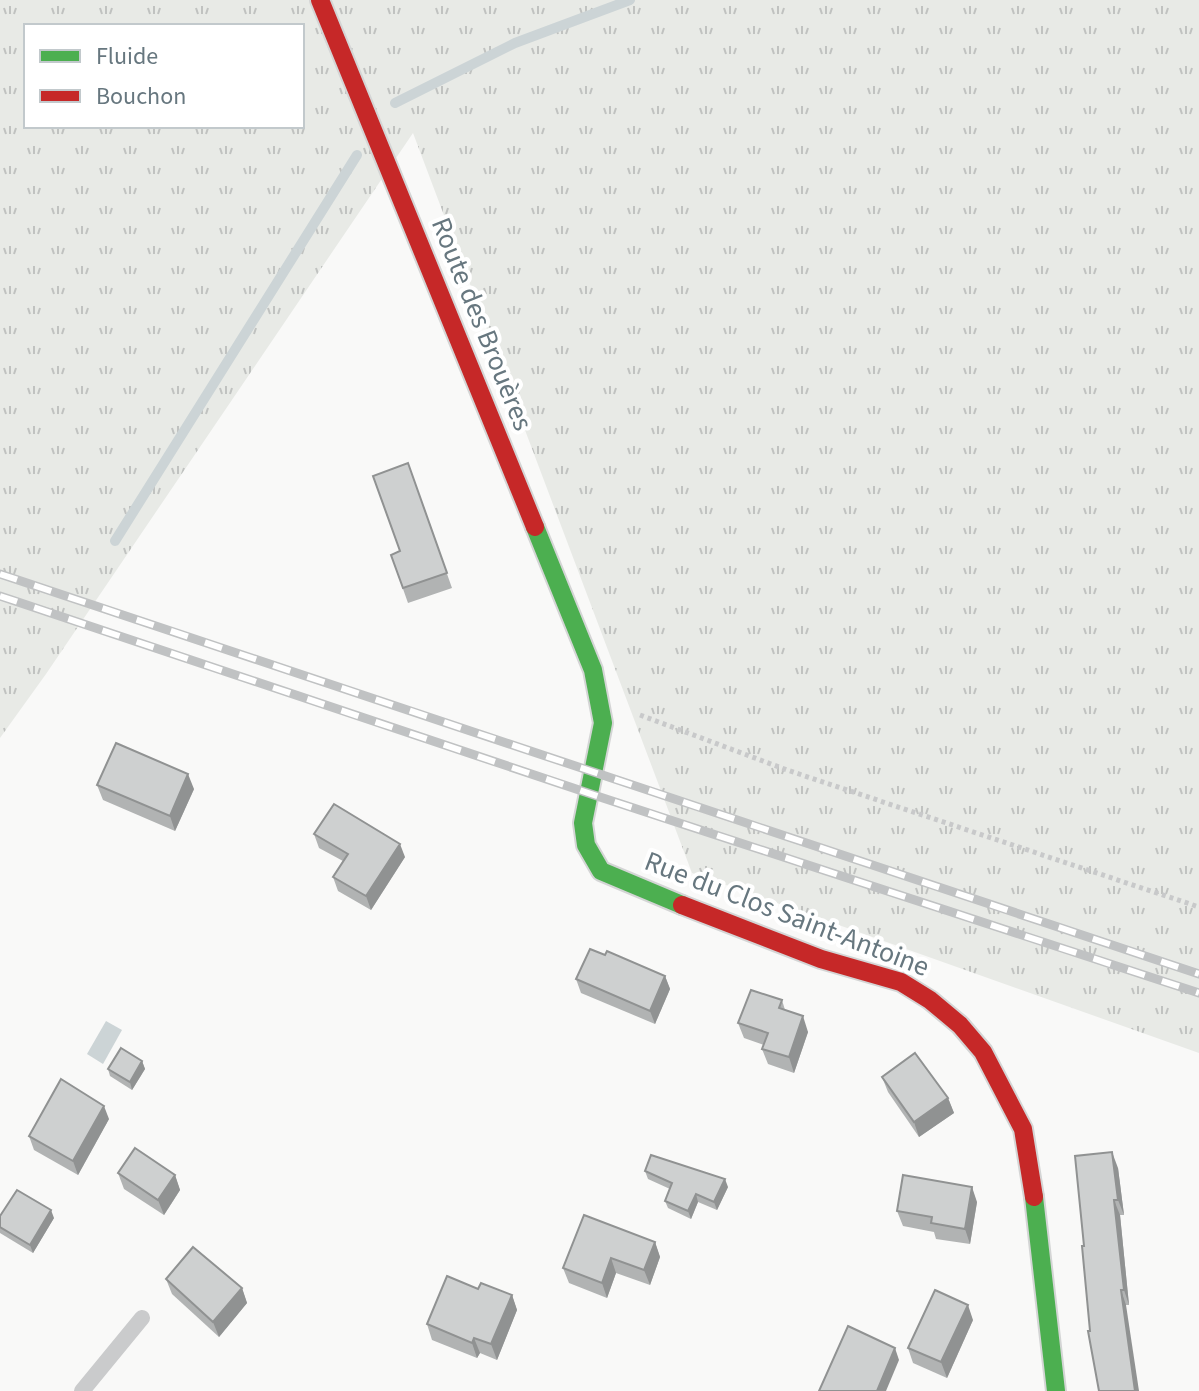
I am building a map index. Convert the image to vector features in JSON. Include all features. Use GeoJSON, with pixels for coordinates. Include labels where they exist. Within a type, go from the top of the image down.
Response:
{"type":"FeatureCollection","features":[{"type":"Feature","properties":{"kind":"street","name":"Route des Brouères"},"geometry":{"type":"LineString","coordinates":[[320,0],[593,670]]}},
{"type":"Feature","properties":{"kind":"street","name":"Rue du Clos Saint-Antoine"},"geometry":{"type":"LineString","coordinates":[[593,670],[603,723],[583,823],[586,845],[601,871],[652,894],[821,959],[901,982],[930,1000],[960,1025],[983,1052],[1023,1129],[1032,1175],[1056,1391]]}},
{"type":"Feature","properties":{"kind":"lane"},"geometry":{"type":"LineString","coordinates":[[82,1391],[142,1318]]}},
{"type":"Feature","properties":{"kind":"path"},"geometry":{"type":"LineString","coordinates":[[600,699],[787,770],[1199,907]]}},
{"type":"Feature","properties":{"kind":"green space"},"geometry":{"type":"Polygon","coordinates":[[[0,0],[1199,0],[1199,1053],[692,873],[413,133],[0,738],[0,0]]]}},
{"type":"Feature","properties":{"kind":"shaded area"},"geometry":{"type":"Polygon","coordinates":[[[106,1021],[122,1030],[103,1064],[87,1054],[106,1021]]]}},
{"type":"Feature","properties":{"kind":"building"},"geometry":{"type":"Polygon","coordinates":[[[408,463],[447,573],[403,588],[391,555],[400,551],[373,476],[408,463]]]}},
{"type":"Feature","properties":{"kind":"building"},"geometry":{"type":"Polygon","coordinates":[[[116,743],[188,774],[170,816],[97,785],[116,743]]]}},
{"type":"Feature","properties":{"kind":"building"},"geometry":{"type":"Polygon","coordinates":[[[334,804],[400,844],[366,896],[333,877],[348,854],[314,834],[334,804]]]}},
{"type":"Feature","properties":{"kind":"building"},"geometry":{"type":"Polygon","coordinates":[[[590,949],[605,955],[607,951],[665,976],[650,1011],[576,979],[590,949]]]}},
{"type":"Feature","properties":{"kind":"building"},"geometry":{"type":"Polygon","coordinates":[[[751,990],[782,1000],[779,1008],[803,1016],[789,1057],[762,1049],[768,1033],[738,1023],[751,990]]]}},
{"type":"Feature","properties":{"kind":"building"},"geometry":{"type":"Polygon","coordinates":[[[121,1048],[142,1061],[130,1082],[108,1069],[121,1048]]]}},
{"type":"Feature","properties":{"kind":"building"},"geometry":{"type":"Polygon","coordinates":[[[915,1053],[948,1098],[914,1122],[882,1077],[915,1053]]]}},
{"type":"Feature","properties":{"kind":"building"},"geometry":{"type":"Polygon","coordinates":[[[61,1079],[104,1106],[73,1161],[29,1136],[61,1079]]]}},
{"type":"Feature","properties":{"kind":"building"},"geometry":{"type":"Polygon","coordinates":[[[135,1148],[175,1175],[158,1200],[118,1173],[135,1148]]]}},
{"type":"Feature","properties":{"kind":"building"},"geometry":{"type":"Polygon","coordinates":[[[1112,1152],[1124,1290],[1121,1290],[1135,1391],[1099,1391],[1088,1331],[1075,1156],[1112,1152]]]}},
{"type":"Feature","properties":{"kind":"building"},"geometry":{"type":"Polygon","coordinates":[[[651,1155],[725,1179],[714,1202],[696,1194],[688,1211],[665,1201],[672,1183],[645,1171],[651,1155]]]}},
{"type":"Feature","properties":{"kind":"building"},"geometry":{"type":"Polygon","coordinates":[[[903,1175],[972,1187],[965,1229],[931,1223],[932,1217],[897,1211],[903,1175]]]}},
{"type":"Feature","properties":{"kind":"building"},"geometry":{"type":"Polygon","coordinates":[[[17,1190],[51,1210],[30,1245],[0,1227],[0,1216],[17,1190]]]}},
{"type":"Feature","properties":{"kind":"building"},"geometry":{"type":"Polygon","coordinates":[[[584,1215],[655,1242],[644,1270],[611,1258],[602,1283],[563,1268],[584,1215]]]}},
{"type":"Feature","properties":{"kind":"building"},"geometry":{"type":"Polygon","coordinates":[[[193,1247],[242,1288],[213,1322],[166,1279],[193,1247]]]}},
{"type":"Feature","properties":{"kind":"building"},"geometry":{"type":"Polygon","coordinates":[[[447,1276],[478,1289],[481,1283],[512,1295],[491,1344],[474,1338],[472,1343],[427,1324],[447,1276]]]}},
{"type":"Feature","properties":{"kind":"building"},"geometry":{"type":"Polygon","coordinates":[[[935,1290],[968,1305],[941,1362],[908,1348],[935,1290]]]}},
{"type":"Feature","properties":{"kind":"building"},"geometry":{"type":"Polygon","coordinates":[[[848,1326],[895,1348],[877,1391],[819,1391],[848,1326]]]}},
{"type":"Feature","properties":{"kind":"waterway"},"geometry":{"type":"LineString","coordinates":[[395,103],[515,43],[630,0]]}},
{"type":"Feature","properties":{"kind":"waterway"},"geometry":{"type":"LineString","coordinates":[[115,541],[357,155]]}},
{"type":"Feature","properties":{"kind":"railway"},"geometry":{"type":"LineString","coordinates":[[0,574],[1199,974]]}},
{"type":"Feature","properties":{"kind":"railway"},"geometry":{"type":"LineString","coordinates":[[0,596],[1199,993]]}},
{"type":"Feature","properties":{"kind":"traffic: fast"},"geometry":{"type":"LineString","coordinates":[[535,527],[593,670],[603,723],[583,823],[586,845],[601,871],[682,905]]}},
{"type":"Feature","properties":{"kind":"traffic: fast"},"geometry":{"type":"LineString","coordinates":[[1034,1197],[1056,1391]]}},
{"type":"Feature","properties":{"kind":"traffic: jam"},"geometry":{"type":"LineString","coordinates":[[320,0],[535,527]]}},
{"type":"Feature","properties":{"kind":"traffic: jam"},"geometry":{"type":"LineString","coordinates":[[682,905],[821,959],[901,982],[930,1000],[960,1025],[983,1052],[1023,1129],[1034,1197]]}}]}
